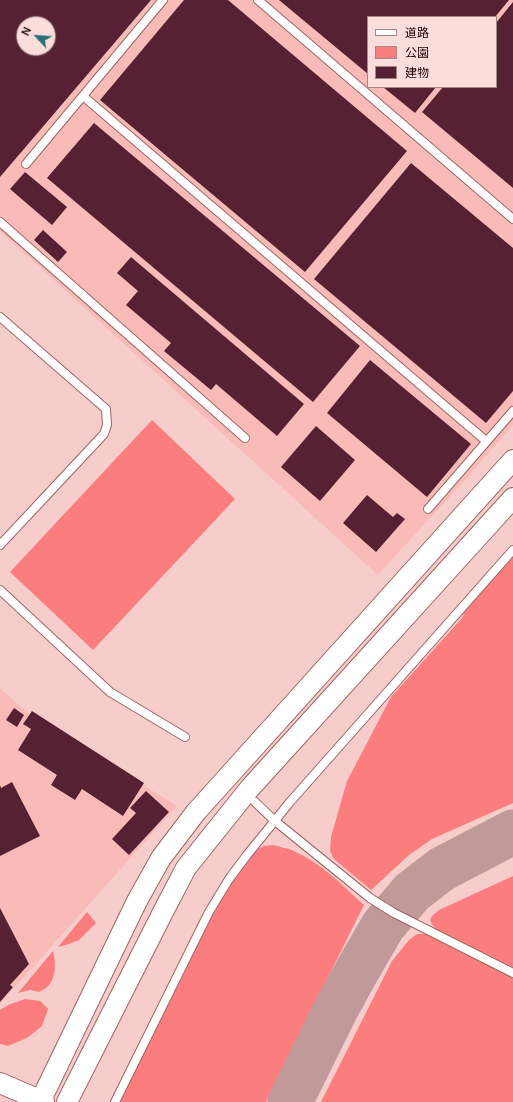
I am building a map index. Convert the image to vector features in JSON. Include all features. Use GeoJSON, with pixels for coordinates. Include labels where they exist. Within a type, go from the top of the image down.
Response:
{"type":"FeatureCollection","features":[{"type":"Feature","properties":{"kind":"street"},"geometry":{"type":"LineString","coordinates":[[0,1083],[42,1102],[137,901],[161,858],[205,801],[513,460]]}},
{"type":"Feature","properties":{"kind":"street"},"geometry":{"type":"LineString","coordinates":[[67,1102],[186,868],[250,788],[513,498]]}},
{"type":"Feature","properties":{"kind":"lane"},"geometry":{"type":"LineString","coordinates":[[26,164],[163,0]]}},
{"type":"Feature","properties":{"kind":"lane"},"geometry":{"type":"LineString","coordinates":[[258,0],[513,219]]}},
{"type":"Feature","properties":{"kind":"lane"},"geometry":{"type":"LineString","coordinates":[[83,96],[486,441]]}},
{"type":"Feature","properties":{"kind":"lane"},"geometry":{"type":"LineString","coordinates":[[0,222],[245,438]]}},
{"type":"Feature","properties":{"kind":"lane"},"geometry":{"type":"LineString","coordinates":[[0,316],[106,409],[107,425],[104,434],[0,545]]}},
{"type":"Feature","properties":{"kind":"lane"},"geometry":{"type":"LineString","coordinates":[[428,509],[513,411]]}},
{"type":"Feature","properties":{"kind":"lane"},"geometry":{"type":"LineString","coordinates":[[114,1102],[209,912],[229,879],[290,802],[513,550]]}},
{"type":"Feature","properties":{"kind":"lane"},"geometry":{"type":"LineString","coordinates":[[0,590],[110,692],[185,737]]}},
{"type":"Feature","properties":{"kind":"lane"},"geometry":{"type":"LineString","coordinates":[[255,802],[275,821],[370,898],[394,913],[513,973]]}},
{"type":"Feature","properties":{"kind":"shaded area"},"geometry":{"type":"Polygon","coordinates":[[[0,0],[513,0],[513,425],[378,575],[0,231],[0,0]]]}},
{"type":"Feature","properties":{"kind":"shaded area"},"geometry":{"type":"Polygon","coordinates":[[[0,688],[28,713],[177,806],[0,1004],[0,688]]]}},
{"type":"Feature","properties":{"kind":"green space"},"geometry":{"type":"Polygon","coordinates":[[[152,420],[235,499],[93,650],[10,572],[152,420]]]}},
{"type":"Feature","properties":{"kind":"green space"},"geometry":{"type":"Polygon","coordinates":[[[513,554],[513,803],[432,839],[409,855],[371,890],[334,859],[330,851],[331,837],[347,781],[391,697],[462,618],[466,607],[513,554]]]}},
{"type":"Feature","properties":{"kind":"green space"},"geometry":{"type":"Polygon","coordinates":[[[273,845],[286,848],[304,856],[331,875],[364,905],[266,1102],[119,1102],[210,919],[227,888],[256,850],[264,846],[273,845]]]}},
{"type":"Feature","properties":{"kind":"green space"},"geometry":{"type":"Polygon","coordinates":[[[513,876],[513,968],[437,930],[433,926],[430,920],[439,910],[513,876]]]}},
{"type":"Feature","properties":{"kind":"green space"},"geometry":{"type":"Polygon","coordinates":[[[87,912],[96,923],[79,940],[58,947],[87,912]]]}},
{"type":"Feature","properties":{"kind":"green space"},"geometry":{"type":"Polygon","coordinates":[[[417,934],[426,934],[438,939],[513,978],[513,1102],[321,1102],[392,961],[409,940],[417,934]]]}},
{"type":"Feature","properties":{"kind":"green space"},"geometry":{"type":"Polygon","coordinates":[[[53,951],[55,959],[54,973],[48,986],[39,992],[30,990],[18,993],[53,951]]]}},
{"type":"Feature","properties":{"kind":"green space"},"geometry":{"type":"Polygon","coordinates":[[[25,999],[40,1001],[48,1009],[42,1026],[27,1038],[8,1046],[0,1044],[0,1010],[8,1005],[25,999]]]}},
{"type":"Feature","properties":{"kind":"building"},"geometry":{"type":"Polygon","coordinates":[[[0,0],[151,0],[0,177],[0,0]]]}},
{"type":"Feature","properties":{"kind":"building"},"geometry":{"type":"Polygon","coordinates":[[[184,0],[228,0],[407,151],[305,272],[100,100],[184,0]]]}},
{"type":"Feature","properties":{"kind":"building"},"geometry":{"type":"Polygon","coordinates":[[[279,0],[509,0],[496,16],[367,16],[367,73],[279,0]]]}},
{"type":"Feature","properties":{"kind":"building"},"geometry":{"type":"Polygon","coordinates":[[[513,2],[513,188],[422,112],[442,88],[497,88],[497,22],[513,2]]]}},
{"type":"Feature","properties":{"kind":"building"},"geometry":{"type":"Polygon","coordinates":[[[384,88],[435,88],[415,113],[384,88]]]}},
{"type":"Feature","properties":{"kind":"building"},"geometry":{"type":"Polygon","coordinates":[[[94,123],[360,346],[313,402],[47,178],[94,123]]]}},
{"type":"Feature","properties":{"kind":"building"},"geometry":{"type":"Polygon","coordinates":[[[411,163],[513,248],[513,391],[486,423],[314,279],[411,163]]]}},
{"type":"Feature","properties":{"kind":"building"},"geometry":{"type":"Polygon","coordinates":[[[25,172],[67,207],[52,225],[10,189],[25,172]]]}},
{"type":"Feature","properties":{"kind":"building"},"geometry":{"type":"Polygon","coordinates":[[[43,230],[67,252],[58,262],[34,240],[43,230]]]}},
{"type":"Feature","properties":{"kind":"building"},"geometry":{"type":"Polygon","coordinates":[[[131,257],[304,404],[277,436],[216,384],[211,390],[164,351],[171,343],[126,305],[138,291],[117,273],[131,257]]]}},
{"type":"Feature","properties":{"kind":"building"},"geometry":{"type":"Polygon","coordinates":[[[370,360],[471,444],[427,497],[327,413],[370,360]]]}},
{"type":"Feature","properties":{"kind":"building"},"geometry":{"type":"Polygon","coordinates":[[[316,426],[355,460],[320,501],[281,467],[316,426]]]}},
{"type":"Feature","properties":{"kind":"building"},"geometry":{"type":"Polygon","coordinates":[[[367,495],[393,517],[397,513],[405,519],[376,552],[343,523],[367,495]]]}},
{"type":"Feature","properties":{"kind":"building"},"geometry":{"type":"Polygon","coordinates":[[[14,708],[24,715],[17,727],[6,720],[14,708]]]}},
{"type":"Feature","properties":{"kind":"building"},"geometry":{"type":"Polygon","coordinates":[[[32,711],[144,783],[123,816],[82,789],[75,800],[51,785],[57,775],[18,750],[31,729],[23,724],[32,711]]]}},
{"type":"Feature","properties":{"kind":"building"},"geometry":{"type":"Polygon","coordinates":[[[12,782],[40,836],[0,856],[0,785],[1,788],[12,782]]]}},
{"type":"Feature","properties":{"kind":"building"},"geometry":{"type":"Polygon","coordinates":[[[146,791],[169,812],[129,855],[112,839],[136,813],[130,808],[146,791]]]}},
{"type":"Feature","properties":{"kind":"building"},"geometry":{"type":"Polygon","coordinates":[[[0,908],[29,964],[10,985],[13,987],[0,1002],[0,908]]]}},
{"type":"Feature","properties":{"kind":"taxiway"},"geometry":{"type":"LineString","coordinates":[[290,1102],[336,1009],[383,926],[412,892],[442,869],[513,832]]}}]}
